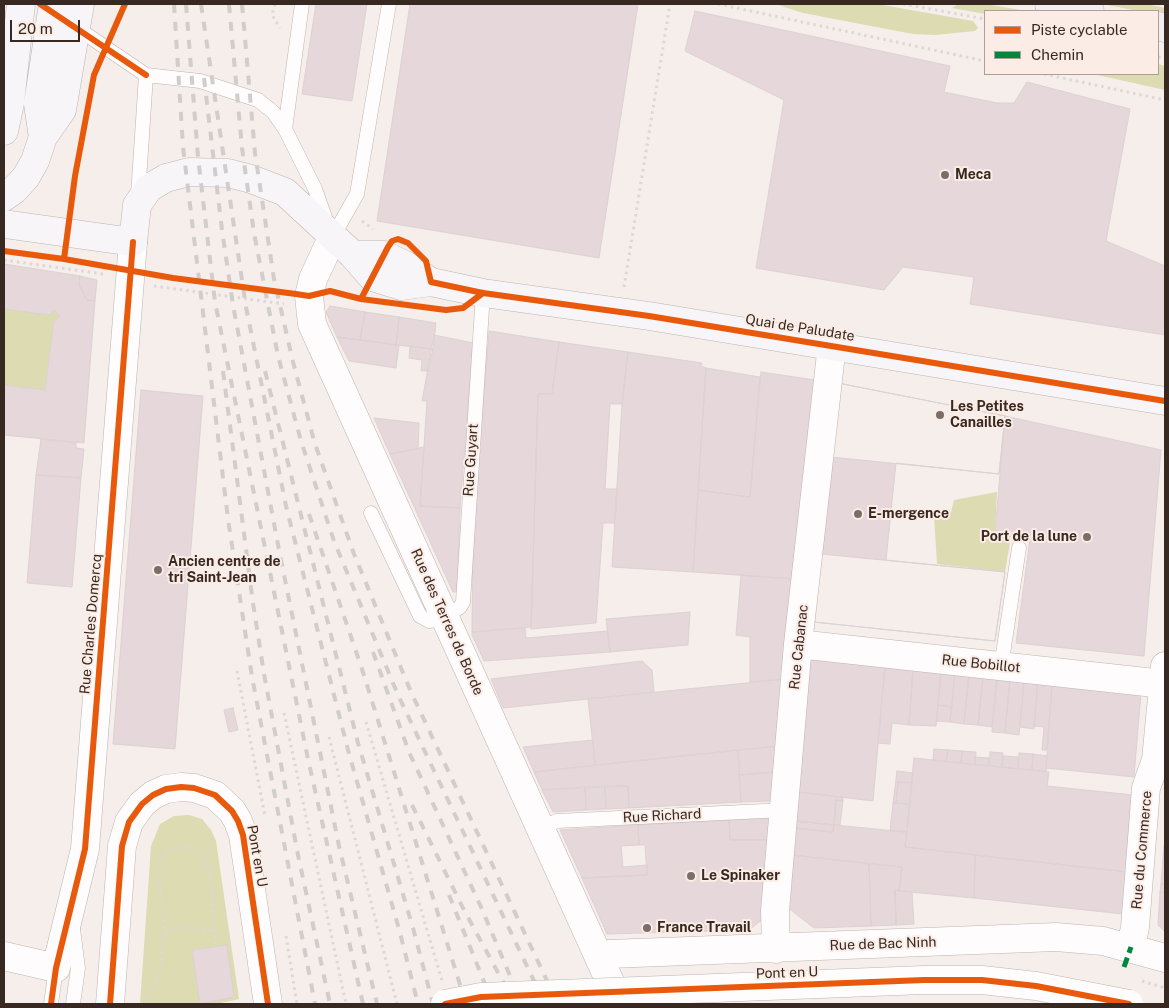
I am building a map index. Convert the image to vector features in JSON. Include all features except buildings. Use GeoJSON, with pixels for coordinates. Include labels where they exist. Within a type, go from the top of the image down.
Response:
{"type":"FeatureCollection","features":[{"type":"Feature","properties":{"kind":"main road"},"geometry":{"type":"LineString","coordinates":[[1049,4],[1084,10]]}},
{"type":"Feature","properties":{"kind":"street"},"geometry":{"type":"LineString","coordinates":[[4,131],[10,103],[21,4]]}},
{"type":"Feature","properties":{"kind":"street"},"geometry":{"type":"LineString","coordinates":[[43,137],[38,104],[48,6]]}},
{"type":"Feature","properties":{"kind":"street"},"geometry":{"type":"LineString","coordinates":[[4,197],[14,190],[26,177],[35,161],[43,137],[62,110],[78,16]]}},
{"type":"Feature","properties":{"kind":"street","name":"Quai de Paludate"},"geometry":{"type":"LineString","coordinates":[[137,205],[149,188],[166,178],[189,172],[228,173],[285,192],[332,238],[353,255],[372,276],[401,286],[431,282]]}},
{"type":"Feature","properties":{"kind":"street"},"geometry":{"type":"LineString","coordinates":[[4,224],[133,242],[137,205]]}},
{"type":"Feature","properties":{"kind":"street"},"geometry":{"type":"LineString","coordinates":[[308,307],[313,279],[332,238]]}},
{"type":"Feature","properties":{"kind":"street","name":"Rue Charles Domercq"},"geometry":{"type":"LineString","coordinates":[[56,968],[84,849],[133,242]]}},
{"type":"Feature","properties":{"kind":"street","name":"Quai de Paludate"},"geometry":{"type":"LineString","coordinates":[[353,255],[388,248],[404,265],[431,282],[482,294],[619,312],[832,345],[1165,401]]}},
{"type":"Feature","properties":{"kind":"street","name":"Rue des Terres de Borde"},"geometry":{"type":"LineString","coordinates":[[308,307],[326,355],[620,1004]]}},
{"type":"Feature","properties":{"kind":"street","name":"Rue Cabanac"},"geometry":{"type":"LineString","coordinates":[[776,949],[775,912],[798,644],[832,345]]}},
{"type":"Feature","properties":{"kind":"street","name":"Rue Bobillot"},"geometry":{"type":"LineString","coordinates":[[798,644],[1002,667],[1165,675]]}},
{"type":"Feature","properties":{"kind":"street","name":"Rue du Commerce"},"geometry":{"type":"LineString","coordinates":[[1131,947],[1135,927],[1146,788],[1156,760],[1165,675]]}},
{"type":"Feature","properties":{"kind":"street","name":"Pont en U"},"geometry":{"type":"LineString","coordinates":[[110,1004],[122,846],[129,822],[142,804],[153,795],[166,789],[181,787],[194,788],[215,795],[232,811],[238,821],[243,835],[268,1004]]}},
{"type":"Feature","properties":{"kind":"street","name":"Rue de Bac Ninh"},"geometry":{"type":"LineString","coordinates":[[599,958],[609,954],[1056,937],[1102,941],[1131,947],[1165,958]]}},
{"type":"Feature","properties":{"kind":"street"},"geometry":{"type":"LineString","coordinates":[[4,956],[56,968]]}},
{"type":"Feature","properties":{"kind":"street","name":"Pont en U"},"geometry":{"type":"LineString","coordinates":[[444,995],[480,998],[924,980],[982,980],[1036,986],[1129,1004]]}},
{"type":"Feature","properties":{"kind":"lane"},"geometry":{"type":"LineString","coordinates":[[285,129],[302,4]]}},
{"type":"Feature","properties":{"kind":"lane"},"geometry":{"type":"LineString","coordinates":[[332,238],[357,194],[389,4]]}},
{"type":"Feature","properties":{"kind":"lane"},"geometry":{"type":"LineString","coordinates":[[48,6],[78,16],[146,75],[200,82],[258,100],[272,112],[285,129],[314,189],[332,238]]}},
{"type":"Feature","properties":{"kind":"lane"},"geometry":{"type":"LineString","coordinates":[[137,205],[146,75]]}},
{"type":"Feature","properties":{"kind":"lane","name":"Rue Guyart"},"geometry":{"type":"LineString","coordinates":[[445,617],[455,611],[463,602],[482,294]]}},
{"type":"Feature","properties":{"kind":"lane"},"geometry":{"type":"LineString","coordinates":[[371,513],[420,616],[430,621],[445,617]]}},
{"type":"Feature","properties":{"kind":"lane"},"geometry":{"type":"LineString","coordinates":[[1002,667],[1020,548]]}},
{"type":"Feature","properties":{"kind":"lane","name":"Rue Richard"},"geometry":{"type":"LineString","coordinates":[[541,828],[557,822],[785,810]]}},
{"type":"Feature","properties":{"kind":"lane"},"geometry":{"type":"LineString","coordinates":[[70,914],[78,968],[74,1004]]}},
{"type":"Feature","properties":{"kind":"lane","name":"Rue Charles Domercq"},"geometry":{"type":"LineString","coordinates":[[51,1004],[56,968]]}},
{"type":"Feature","properties":{"kind":"path"},"geometry":{"type":"LineString","coordinates":[[275,4],[272,15],[283,32]]}},
{"type":"Feature","properties":{"kind":"path"},"geometry":{"type":"LineString","coordinates":[[619,312],[670,4]]}},
{"type":"Feature","properties":{"kind":"path"},"geometry":{"type":"LineString","coordinates":[[718,4],[984,61]]}},
{"type":"Feature","properties":{"kind":"path"},"geometry":{"type":"LineString","coordinates":[[902,4],[984,19]]}},
{"type":"Feature","properties":{"kind":"path"},"geometry":{"type":"LineString","coordinates":[[1049,75],[1165,100]]}},
{"type":"Feature","properties":{"kind":"path"},"geometry":{"type":"LineString","coordinates":[[348,212],[388,248]]}},
{"type":"Feature","properties":{"kind":"path"},"geometry":{"type":"LineString","coordinates":[[4,260],[103,274]]}},
{"type":"Feature","properties":{"kind":"path"},"geometry":{"type":"LineString","coordinates":[[88,264],[103,267],[103,283],[130,279],[150,286],[308,307]]}},
{"type":"Feature","properties":{"kind":"path"},"geometry":{"type":"LineString","coordinates":[[284,713],[346,1004]]}},
{"type":"Feature","properties":{"kind":"path"},"geometry":{"type":"LineString","coordinates":[[366,722],[444,995]]}},
{"type":"Feature","properties":{"kind":"path"},"geometry":{"type":"LineString","coordinates":[[329,737],[397,1004]]}},
{"type":"Feature","properties":{"kind":"path"},"geometry":{"type":"LineString","coordinates":[[148,1004],[161,966],[166,931],[159,881],[160,861],[166,853],[178,847],[194,848],[205,856],[210,875],[216,946]]}},
{"type":"Feature","properties":{"kind":"path"},"geometry":{"type":"LineString","coordinates":[[166,931],[190,927],[215,931]]}},
{"type":"Feature","properties":{"kind":"green space"},"geometry":{"type":"Polygon","coordinates":[[[775,4],[877,4],[973,21],[978,28],[975,31],[935,35],[913,34],[803,13],[775,4]]]}},
{"type":"Feature","properties":{"kind":"green space"},"geometry":{"type":"Polygon","coordinates":[[[958,4],[986,4],[1020,10],[984,10],[984,14],[952,8],[958,4]]]}},
{"type":"Feature","properties":{"kind":"green space"},"geometry":{"type":"Polygon","coordinates":[[[1102,4],[1147,4],[1165,8],[1165,17],[1159,15],[1159,10],[1133,10],[1102,4]]]}},
{"type":"Feature","properties":{"kind":"green space"},"geometry":{"type":"Polygon","coordinates":[[[1159,64],[1165,66],[1165,90],[1098,75],[1159,75],[1159,64]]]}},
{"type":"Feature","properties":{"kind":"green space"},"geometry":{"type":"Polygon","coordinates":[[[4,309],[49,314],[55,310],[60,317],[54,321],[45,390],[4,385],[4,309]]]}},
{"type":"Feature","properties":{"kind":"green space"},"geometry":{"type":"Polygon","coordinates":[[[997,492],[995,532],[1011,536],[1005,572],[937,564],[934,516],[951,512],[954,500],[997,492]]]}},
{"type":"Feature","properties":{"kind":"green space"},"geometry":{"type":"Polygon","coordinates":[[[189,815],[202,819],[211,830],[216,841],[239,999],[216,1004],[140,1004],[151,846],[160,824],[174,816],[189,815]]]}},
{"type":"Feature","properties":{"kind":"railway"},"geometry":{"type":"LineString","coordinates":[[174,4],[183,147],[228,519],[252,677],[315,1004]]}},
{"type":"Feature","properties":{"kind":"railway"},"geometry":{"type":"LineString","coordinates":[[186,4],[198,157],[215,302],[308,759],[363,1004]]}},
{"type":"Feature","properties":{"kind":"railway"},"geometry":{"type":"LineString","coordinates":[[201,4],[246,307],[286,506],[348,750],[399,929],[418,1004]]}},
{"type":"Feature","properties":{"kind":"railway"},"geometry":{"type":"LineString","coordinates":[[229,4],[242,148],[254,233],[278,356],[301,441],[334,541],[398,695],[545,1004]]}},
{"type":"Feature","properties":{"kind":"railway"},"geometry":{"type":"LineString","coordinates":[[242,4],[255,153],[274,279],[293,362],[315,444],[354,554],[411,692],[558,1004]]}},
{"type":"Feature","properties":{"kind":"railway"},"geometry":{"type":"LineString","coordinates":[[204,78],[233,305],[279,550],[339,846],[377,1004]]}},
{"type":"Feature","properties":{"kind":"railway"},"geometry":{"type":"LineString","coordinates":[[223,371],[264,674],[298,855],[330,1004]]}},
{"type":"Feature","properties":{"kind":"railway"},"geometry":{"type":"LineString","coordinates":[[265,371],[358,743],[413,928],[433,1004]]}},
{"type":"Feature","properties":{"kind":"railway"},"geometry":{"type":"LineString","coordinates":[[309,514],[362,669],[466,1004]]}},
{"type":"Feature","properties":{"kind":"railway"},"geometry":{"type":"LineString","coordinates":[[373,652],[409,752],[481,907],[522,1004]]}},
{"type":"Feature","properties":{"kind":"railway"},"geometry":{"type":"LineString","coordinates":[[412,805],[464,910],[515,1004]]}},
{"type":"Feature","properties":{"kind":"railway"},"geometry":{"type":"LineString","coordinates":[[449,895],[493,1004]]}},
{"type":"Feature","properties":{"kind":"marked path"},"geometry":{"type":"LineString","coordinates":[[1124,967],[1131,947]]}},
{"type":"Feature","properties":{"kind":"cycle path"},"geometry":{"type":"LineString","coordinates":[[40,4],[146,75]]}},
{"type":"Feature","properties":{"kind":"cycle path"},"geometry":{"type":"LineString","coordinates":[[64,259],[75,176],[94,75],[125,4]]}},
{"type":"Feature","properties":{"kind":"cycle path"},"geometry":{"type":"LineString","coordinates":[[361,299],[388,247],[392,241],[398,239],[408,243],[426,261],[431,282],[483,293],[649,316],[1165,401]]}},
{"type":"Feature","properties":{"kind":"cycle path"},"geometry":{"type":"LineString","coordinates":[[51,1004],[56,968],[85,849],[133,242]]}},
{"type":"Feature","properties":{"kind":"cycle path"},"geometry":{"type":"LineString","coordinates":[[4,251],[64,259],[173,278],[309,296],[330,291],[361,299],[446,310],[463,308],[483,293]]}},
{"type":"Feature","properties":{"kind":"cycle path"},"geometry":{"type":"LineString","coordinates":[[110,1004],[122,846],[129,822],[142,804],[153,795],[166,789],[181,787],[194,788],[215,795],[232,811],[238,821],[243,835],[268,1004]]}},
{"type":"Feature","properties":{"kind":"cycle path"},"geometry":{"type":"LineString","coordinates":[[445,1004],[481,997],[924,980],[982,980],[1036,986],[1129,1004]]}},
{"type":"Feature","properties":{"kind":"place","name":"Meca"},"geometry":{"type":"Point","coordinates":[945,175]}},
{"type":"Feature","properties":{"kind":"place","name":"Les Petites Canailles"},"geometry":{"type":"Point","coordinates":[940,415]}},
{"type":"Feature","properties":{"kind":"place","name":"E-mergence"},"geometry":{"type":"Point","coordinates":[858,514]}},
{"type":"Feature","properties":{"kind":"place","name":"Port de la lune"},"geometry":{"type":"Point","coordinates":[1087,537]}},
{"type":"Feature","properties":{"kind":"place","name":"Ancien centre de tri Saint-Jean"},"geometry":{"type":"Point","coordinates":[158,570]}},
{"type":"Feature","properties":{"kind":"place","name":"Le Spinaker"},"geometry":{"type":"Point","coordinates":[691,876]}},
{"type":"Feature","properties":{"kind":"place","name":"France Travail"},"geometry":{"type":"Point","coordinates":[647,928]}}]}
